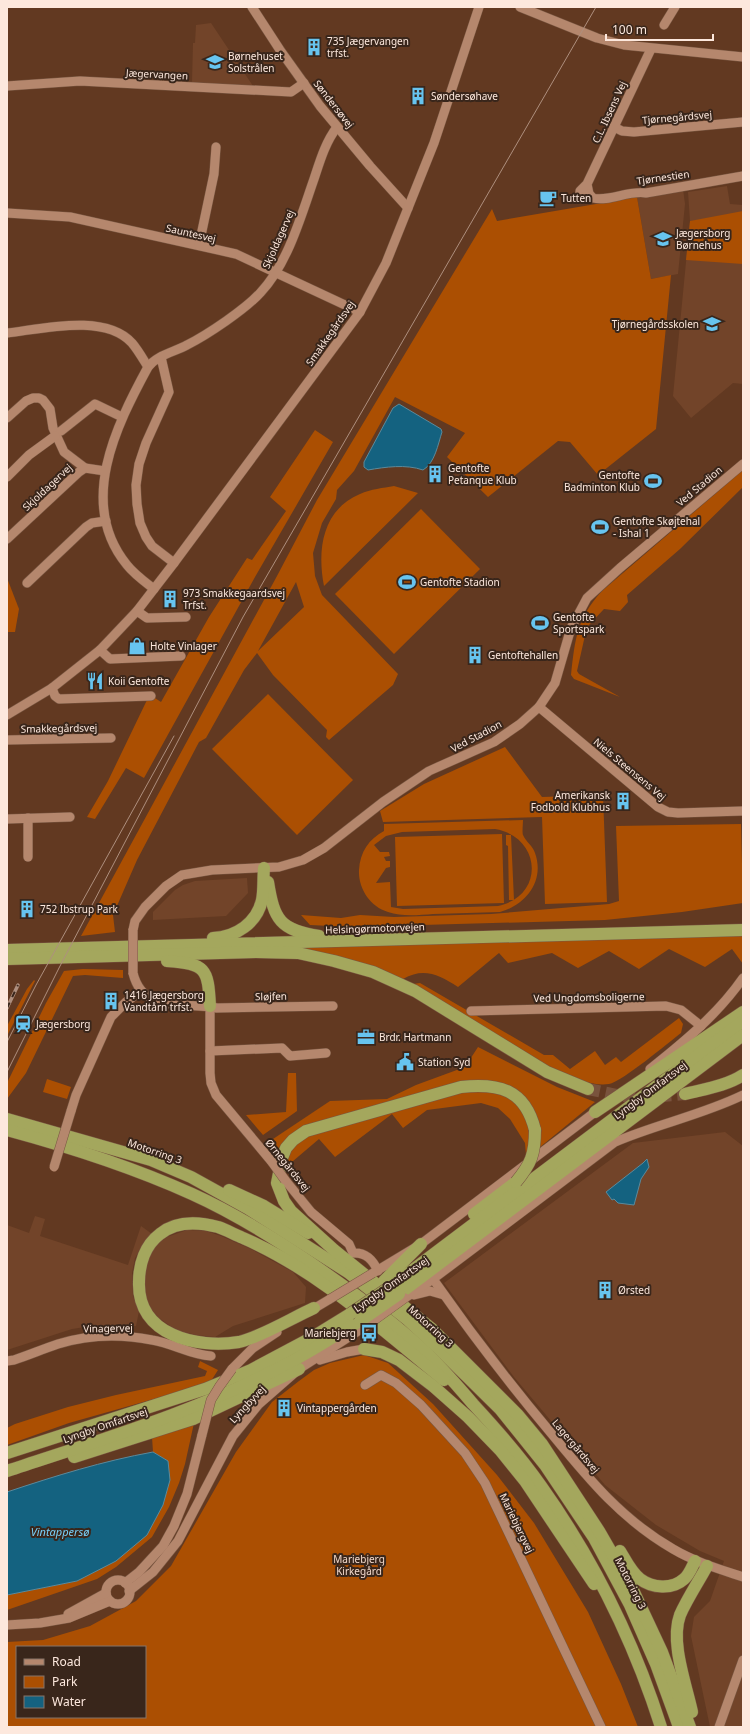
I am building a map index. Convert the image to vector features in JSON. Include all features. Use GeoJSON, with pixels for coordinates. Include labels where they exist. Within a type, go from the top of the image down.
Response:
{"type":"FeatureCollection","features":[{"type":"Feature","properties":{"kind":"highway"},"geometry":{"type":"LineString","coordinates":[[264,868],[273,910],[286,925],[294,930],[306,934],[344,940]]}},
{"type":"Feature","properties":{"kind":"highway"},"geometry":{"type":"LineString","coordinates":[[138,946],[174,940],[218,938],[233,934],[242,929],[251,922],[260,906],[264,868]]}},
{"type":"Feature","properties":{"kind":"highway","name":"Helsingørmotorvejen"},"geometry":{"type":"LineString","coordinates":[[7,950],[743,930]]}},
{"type":"Feature","properties":{"kind":"highway"},"geometry":{"type":"LineString","coordinates":[[7,959],[263,952],[298,953],[334,961],[373,972],[415,990],[547,1072],[588,1089]]}},
{"type":"Feature","properties":{"kind":"highway"},"geometry":{"type":"LineString","coordinates":[[98,957],[186,963],[196,966],[205,973],[209,981],[210,1006]]}},
{"type":"Feature","properties":{"kind":"highway"},"geometry":{"type":"LineString","coordinates":[[595,1112],[743,1012]]}},
{"type":"Feature","properties":{"kind":"highway","name":"Lyngby Omfartsvej"},"geometry":{"type":"LineString","coordinates":[[395,1290],[743,1021]]}},
{"type":"Feature","properties":{"kind":"highway","name":"Lyngby Omfartsvej"},"geometry":{"type":"LineString","coordinates":[[7,1472],[140,1427],[194,1406],[292,1361],[395,1290],[743,1035]]}},
{"type":"Feature","properties":{"kind":"highway"},"geometry":{"type":"LineString","coordinates":[[615,1142],[678,1090],[709,1060]]}},
{"type":"Feature","properties":{"kind":"highway"},"geometry":{"type":"LineString","coordinates":[[685,1094],[716,1086],[743,1075]]}},
{"type":"Feature","properties":{"kind":"highway"},"geometry":{"type":"LineString","coordinates":[[395,1290],[516,1182],[531,1160],[535,1146],[535,1130],[532,1116],[526,1106],[507,1091],[481,1085],[461,1087],[306,1131],[293,1140],[286,1148],[282,1158],[277,1183],[284,1202],[291,1211],[334,1250],[432,1328],[518,1415],[577,1486],[632,1570],[640,1579],[648,1584],[659,1587],[677,1585],[684,1579],[695,1561]]}},
{"type":"Feature","properties":{"kind":"highway","name":"Motorring 3"},"geometry":{"type":"LineString","coordinates":[[7,1119],[151,1160],[192,1177],[246,1208],[348,1273],[408,1320],[500,1409],[545,1465],[594,1538],[630,1605],[656,1664],[679,1727]]}},
{"type":"Feature","properties":{"kind":"highway"},"geometry":{"type":"LineString","coordinates":[[7,1130],[91,1154],[192,1194],[269,1235],[337,1280],[418,1345],[448,1374],[513,1449],[541,1486],[586,1555],[610,1602],[634,1655],[660,1727]]}},
{"type":"Feature","properties":{"kind":"highway"},"geometry":{"type":"LineString","coordinates":[[192,1177],[205,1179],[264,1206],[334,1250]]}},
{"type":"Feature","properties":{"kind":"highway"},"geometry":{"type":"LineString","coordinates":[[314,1308],[240,1342],[207,1344],[179,1338],[159,1327],[149,1316],[142,1303],[138,1288],[139,1271],[148,1247],[156,1237],[166,1229],[180,1224],[196,1224],[218,1227],[270,1250],[327,1286],[472,1403]]}},
{"type":"Feature","properties":{"kind":"highway"},"geometry":{"type":"LineString","coordinates":[[395,1290],[421,1244]]}},
{"type":"Feature","properties":{"kind":"highway","name":"Lyngby Omfartsvej"},"geometry":{"type":"LineString","coordinates":[[7,1453],[205,1389],[251,1370],[311,1338],[355,1317]]}},
{"type":"Feature","properties":{"kind":"highway"},"geometry":{"type":"LineString","coordinates":[[364,1349],[382,1352],[399,1360],[433,1386],[468,1417],[500,1450],[525,1481],[589,1578],[610,1602]]}},
{"type":"Feature","properties":{"kind":"highway"},"geometry":{"type":"LineString","coordinates":[[7,1472],[86,1454],[193,1419],[304,1366]]}},
{"type":"Feature","properties":{"kind":"highway"},"geometry":{"type":"LineString","coordinates":[[542,1444],[599,1531],[633,1590],[662,1652],[690,1727]]}},
{"type":"Feature","properties":{"kind":"highway"},"geometry":{"type":"LineString","coordinates":[[696,1727],[677,1648],[677,1632],[680,1615],[707,1566]]}},
{"type":"Feature","properties":{"kind":"street","name":"Søndersøvej"},"geometry":{"type":"LineString","coordinates":[[252,7],[304,83],[337,127],[408,208]]}},
{"type":"Feature","properties":{"kind":"street"},"geometry":{"type":"LineString","coordinates":[[520,7],[597,38],[624,45],[651,49],[743,57]]}},
{"type":"Feature","properties":{"kind":"street"},"geometry":{"type":"LineString","coordinates":[[664,25],[675,7]]}},
{"type":"Feature","properties":{"kind":"street","name":"Smakkegårdsvej"},"geometry":{"type":"LineString","coordinates":[[7,715],[52,688],[100,650],[137,610],[174,563],[360,312],[386,263],[434,143],[478,10]]}},
{"type":"Feature","properties":{"kind":"street","name":"C.L. Ibsens Vej"},"geometry":{"type":"LineString","coordinates":[[586,188],[651,49]]}},
{"type":"Feature","properties":{"kind":"street","name":"Jægervangen"},"geometry":{"type":"LineString","coordinates":[[7,86],[80,81],[291,92],[304,83]]}},
{"type":"Feature","properties":{"kind":"street","name":"Tjørnegårdsvej"},"geometry":{"type":"LineString","coordinates":[[614,127],[622,131],[634,132],[743,122]]}},
{"type":"Feature","properties":{"kind":"street","name":"Skjoldagervej"},"geometry":{"type":"LineString","coordinates":[[154,589],[124,562],[118,553],[106,521],[104,490],[105,471],[109,451],[122,417],[153,360],[199,339],[245,306],[261,292],[276,273],[298,224],[325,147],[337,127]]}},
{"type":"Feature","properties":{"kind":"street"},"geometry":{"type":"LineString","coordinates":[[199,245],[214,174],[216,147]]}},
{"type":"Feature","properties":{"kind":"street","name":"Tjørnestien"},"geometry":{"type":"LineString","coordinates":[[586,188],[593,198],[600,199],[638,192],[646,193],[743,176]]}},
{"type":"Feature","properties":{"kind":"street","name":"Sauntesvej"},"geometry":{"type":"LineString","coordinates":[[7,213],[70,217],[236,254],[360,312]]}},
{"type":"Feature","properties":{"kind":"street"},"geometry":{"type":"LineString","coordinates":[[7,333],[77,325],[93,325],[107,329],[127,339],[132,343],[148,367]]}},
{"type":"Feature","properties":{"kind":"street"},"geometry":{"type":"LineString","coordinates":[[161,357],[169,392],[146,443],[139,464],[136,485],[137,504],[140,523],[146,537],[152,546],[174,563]]}},
{"type":"Feature","properties":{"kind":"street","name":"Skjoldagervej"},"geometry":{"type":"LineString","coordinates":[[7,418],[26,401],[39,398],[48,404],[50,408],[64,452],[85,468],[105,471]]}},
{"type":"Feature","properties":{"kind":"street"},"geometry":{"type":"LineString","coordinates":[[7,477],[29,455],[95,404],[122,417]]}},
{"type":"Feature","properties":{"kind":"street","name":"Ved Stadion"},"geometry":{"type":"LineString","coordinates":[[264,868],[292,864],[324,848],[383,802],[429,771],[494,742],[520,724],[539,707],[555,683],[571,628],[587,598],[620,568],[743,464]]}},
{"type":"Feature","properties":{"kind":"street","name":"Skjoldagervej"},"geometry":{"type":"LineString","coordinates":[[7,539],[85,468]]}},
{"type":"Feature","properties":{"kind":"street"},"geometry":{"type":"LineString","coordinates":[[27,583],[86,527],[92,523],[106,521]]}},
{"type":"Feature","properties":{"kind":"street"},"geometry":{"type":"LineString","coordinates":[[137,610],[147,618],[186,617]]}},
{"type":"Feature","properties":{"kind":"street"},"geometry":{"type":"LineString","coordinates":[[100,650],[110,659],[181,656]]}},
{"type":"Feature","properties":{"kind":"street"},"geometry":{"type":"LineString","coordinates":[[52,688],[55,696],[59,699],[151,696]]}},
{"type":"Feature","properties":{"kind":"street","name":"Niels Steensens Vej"},"geometry":{"type":"LineString","coordinates":[[539,707],[658,808],[668,812],[678,813],[743,812]]}},
{"type":"Feature","properties":{"kind":"street","name":"Smakkegårdsvej"},"geometry":{"type":"LineString","coordinates":[[7,740],[111,738]]}},
{"type":"Feature","properties":{"kind":"street"},"geometry":{"type":"LineString","coordinates":[[7,819],[70,817]]}},
{"type":"Feature","properties":{"kind":"street"},"geometry":{"type":"LineString","coordinates":[[28,818],[28,857]]}},
{"type":"Feature","properties":{"kind":"street"},"geometry":{"type":"LineString","coordinates":[[210,1006],[164,1004],[154,1001],[141,991],[133,973],[133,930],[135,921],[145,907],[166,886],[182,875],[212,870],[264,868]]}},
{"type":"Feature","properties":{"kind":"street"},"geometry":{"type":"LineString","coordinates":[[127,1587],[163,1546],[174,1526],[187,1494],[211,1400],[232,1369],[253,1348],[314,1308],[421,1244],[595,1112],[702,1026],[743,978]]}},
{"type":"Feature","properties":{"kind":"street"},"geometry":{"type":"LineString","coordinates":[[54,1167],[76,1095],[111,1017],[126,1002],[141,991]]}},
{"type":"Feature","properties":{"kind":"street","name":"Sløjfen"},"geometry":{"type":"LineString","coordinates":[[210,1006],[217,1008],[333,1006]]}},
{"type":"Feature","properties":{"kind":"street","name":"Ørnegårdsvej"},"geometry":{"type":"LineString","coordinates":[[210,1006],[211,1083],[216,1095],[319,1220],[349,1244],[354,1253],[361,1253],[368,1257],[376,1272]]}},
{"type":"Feature","properties":{"kind":"street","name":"Ved Ungdomsboligerne"},"geometry":{"type":"LineString","coordinates":[[471,1011],[666,1006],[681,1010],[702,1026]]}},
{"type":"Feature","properties":{"kind":"street"},"geometry":{"type":"LineString","coordinates":[[210,1051],[282,1048],[290,1056],[326,1053]]}},
{"type":"Feature","properties":{"kind":"street","name":"Lyngbyvej"},"geometry":{"type":"LineString","coordinates":[[127,1587],[153,1572],[178,1541],[232,1436],[259,1404],[304,1366],[355,1317],[395,1290],[433,1279],[615,1142],[634,1134],[722,1105],[743,1094]]}},
{"type":"Feature","properties":{"kind":"street","name":"Lagergårdsvej"},"geometry":{"type":"LineString","coordinates":[[433,1279],[504,1377],[590,1480],[623,1513],[673,1549],[695,1561],[743,1577]]}},
{"type":"Feature","properties":{"kind":"street"},"geometry":{"type":"LineString","coordinates":[[395,1290],[430,1291],[444,1295]]}},
{"type":"Feature","properties":{"kind":"street","name":"Vinagervej"},"geometry":{"type":"LineString","coordinates":[[7,1361],[78,1339],[102,1337],[153,1340],[211,1356]]}},
{"type":"Feature","properties":{"kind":"street"},"geometry":{"type":"LineString","coordinates":[[304,1366],[347,1352],[364,1349]]}},
{"type":"Feature","properties":{"kind":"street","name":"Mariebjergvej"},"geometry":{"type":"LineString","coordinates":[[365,1385],[381,1375],[396,1383],[466,1452],[485,1483],[512,1536],[601,1727]]}},
{"type":"Feature","properties":{"kind":"street"},"geometry":{"type":"LineString","coordinates":[[114,1581],[122,1581],[127,1587],[128,1598],[123,1603],[116,1604],[108,1597],[108,1586],[114,1581]]}},
{"type":"Feature","properties":{"kind":"street"},"geometry":{"type":"LineString","coordinates":[[7,1625],[54,1620],[108,1597]]}},
{"type":"Feature","properties":{"kind":"street"},"geometry":{"type":"LineString","coordinates":[[719,1727],[743,1660]]}},
{"type":"Feature","properties":{"kind":"shaded area","name":"Børnehuset Solstrålen"},"geometry":{"type":"Polygon","coordinates":[[[211,23],[253,86],[192,82],[193,43],[195,43],[196,25],[211,23]]]}},
{"type":"Feature","properties":{"kind":"shaded area","name":"Tjørnegårdsskolen"},"geometry":{"type":"Polygon","coordinates":[[[727,186],[730,204],[743,205],[743,384],[733,383],[691,418],[673,396],[690,221],[688,192],[727,186]]]}},
{"type":"Feature","properties":{"kind":"shaded area","name":"Jægersborg Børnehus"},"geometry":{"type":"Polygon","coordinates":[[[683,189],[685,204],[678,274],[651,279],[637,197],[683,189]]]}},
{"type":"Feature","properties":{"kind":"shaded area"},"geometry":{"type":"Polygon","coordinates":[[[247,878],[248,893],[226,916],[153,920],[153,912],[175,890],[183,885],[195,881],[247,878]]]}},
{"type":"Feature","properties":{"kind":"shaded area"},"geometry":{"type":"Polygon","coordinates":[[[725,1132],[743,1146],[743,1727],[710,1727],[691,1636],[694,1617],[710,1601],[724,1561],[700,1551],[656,1525],[605,1485],[514,1377],[444,1283],[633,1143],[725,1132]]]}},
{"type":"Feature","properties":{"kind":"shaded area"},"geometry":{"type":"Polygon","coordinates":[[[35,1216],[45,1219],[40,1236],[128,1265],[141,1226],[152,1234],[143,1244],[135,1258],[132,1273],[133,1296],[139,1311],[136,1326],[91,1326],[72,1329],[7,1350],[7,1225],[29,1233],[35,1216]]]}},
{"type":"Feature","properties":{"kind":"shaded area"},"geometry":{"type":"Polygon","coordinates":[[[187,1230],[206,1231],[221,1236],[251,1249],[293,1272],[306,1287],[305,1303],[233,1326],[215,1337],[196,1335],[180,1331],[170,1326],[159,1318],[149,1307],[144,1295],[142,1282],[149,1254],[157,1244],[167,1237],[187,1230]]]}},
{"type":"Feature","properties":{"kind":"green space"},"geometry":{"type":"Polygon","coordinates":[[[637,197],[651,279],[671,275],[656,429],[598,475],[570,442],[558,441],[488,497],[447,457],[465,433],[395,397],[354,471],[337,490],[336,499],[322,523],[313,553],[315,576],[322,595],[398,674],[393,685],[329,740],[326,737],[327,730],[273,675],[257,653],[244,670],[206,738],[199,742],[137,860],[113,915],[115,932],[81,936],[317,500],[492,209],[497,221],[637,197]],[[296,582],[258,651],[304,607],[296,582]]]}},
{"type":"Feature","properties":{"kind":"green space"},"geometry":{"type":"Polygon","coordinates":[[[743,211],[743,264],[686,260],[690,221],[743,211]]]}},
{"type":"Feature","properties":{"kind":"green space"},"geometry":{"type":"Polygon","coordinates":[[[315,430],[333,442],[255,577],[144,778],[126,768],[95,819],[87,817],[108,781],[147,700],[155,698],[161,702],[209,617],[247,558],[252,560],[286,511],[270,497],[315,430]]]}},
{"type":"Feature","properties":{"kind":"green space"},"geometry":{"type":"Polygon","coordinates":[[[743,470],[743,487],[680,549],[627,595],[628,602],[620,611],[604,609],[589,625],[586,631],[577,671],[579,674],[620,697],[574,679],[571,675],[574,650],[582,620],[587,610],[602,591],[743,470]]]}},
{"type":"Feature","properties":{"kind":"green space"},"geometry":{"type":"Polygon","coordinates":[[[394,486],[418,493],[324,586],[321,559],[322,545],[325,532],[337,510],[347,501],[364,492],[394,486]]]}},
{"type":"Feature","properties":{"kind":"green space","name":"Gentofte Stadion"},"geometry":{"type":"Polygon","coordinates":[[[421,509],[480,569],[394,654],[335,594],[421,509]]]}},
{"type":"Feature","properties":{"kind":"green space"},"geometry":{"type":"Polygon","coordinates":[[[7,578],[19,609],[15,632],[7,632],[7,578]]]}},
{"type":"Feature","properties":{"kind":"green space"},"geometry":{"type":"Polygon","coordinates":[[[268,694],[353,780],[297,835],[212,749],[268,694]]]}},
{"type":"Feature","properties":{"kind":"green space"},"geometry":{"type":"Polygon","coordinates":[[[505,747],[542,797],[603,795],[607,902],[545,904],[542,817],[383,822],[380,811],[424,784],[505,747]]]}},
{"type":"Feature","properties":{"kind":"green space"},"geometry":{"type":"Polygon","coordinates":[[[523,820],[523,835],[534,851],[537,863],[535,882],[525,898],[518,904],[500,912],[399,915],[388,912],[376,906],[366,896],[359,877],[360,863],[363,852],[374,838],[384,831],[384,824],[523,820]],[[495,829],[402,832],[386,836],[374,845],[380,852],[389,852],[390,856],[384,857],[386,861],[390,861],[390,867],[386,868],[376,883],[390,882],[391,907],[403,909],[498,906],[513,900],[524,891],[530,879],[532,867],[529,854],[522,843],[511,834],[495,829]]]}},
{"type":"Feature","properties":{"kind":"green space"},"geometry":{"type":"Polygon","coordinates":[[[741,824],[743,903],[682,912],[605,920],[351,927],[310,925],[301,915],[341,918],[360,915],[394,917],[491,914],[609,904],[619,901],[616,826],[741,824]]]}},
{"type":"Feature","properties":{"kind":"green space"},"geometry":{"type":"Polygon","coordinates":[[[502,834],[504,903],[397,906],[395,837],[502,834]]]}},
{"type":"Feature","properties":{"kind":"green space"},"geometry":{"type":"Polygon","coordinates":[[[506,835],[511,835],[514,900],[509,900],[508,846],[506,845],[506,835]]]}},
{"type":"Feature","properties":{"kind":"green space"},"geometry":{"type":"Polygon","coordinates":[[[743,935],[743,964],[732,949],[705,967],[669,949],[639,969],[609,951],[578,968],[552,953],[508,963],[499,953],[458,987],[438,976],[431,974],[425,973],[411,975],[403,979],[286,947],[743,935]]]}},
{"type":"Feature","properties":{"kind":"green space"},"geometry":{"type":"Polygon","coordinates":[[[83,969],[123,970],[123,978],[85,975],[73,976],[26,1073],[7,1099],[7,1083],[46,1003],[64,971],[83,969]]]}},
{"type":"Feature","properties":{"kind":"green space"},"geometry":{"type":"Polygon","coordinates":[[[34,980],[35,981],[7,1036],[7,1026],[27,989],[34,980]]]}},
{"type":"Feature","properties":{"kind":"green space"},"geometry":{"type":"Polygon","coordinates":[[[420,983],[544,1055],[553,1055],[570,1069],[595,1051],[605,1065],[616,1057],[621,1062],[679,1018],[683,1024],[681,1033],[624,1076],[609,1084],[595,1084],[580,1080],[548,1066],[413,984],[420,983]]]}},
{"type":"Feature","properties":{"kind":"green space"},"geometry":{"type":"Polygon","coordinates":[[[478,1047],[557,1087],[595,1102],[539,1148],[535,1115],[490,1082],[331,1120],[281,1146],[278,1152],[270,1141],[330,1101],[387,1099],[416,1085],[465,1067],[478,1047]]]}},
{"type":"Feature","properties":{"kind":"green space"},"geometry":{"type":"Polygon","coordinates":[[[288,1073],[296,1073],[297,1111],[263,1135],[246,1115],[286,1112],[288,1073]]]}},
{"type":"Feature","properties":{"kind":"green space"},"geometry":{"type":"Polygon","coordinates":[[[47,1079],[71,1087],[67,1099],[43,1092],[47,1079]]]}},
{"type":"Feature","properties":{"kind":"green space"},"geometry":{"type":"Polygon","coordinates":[[[472,1090],[492,1091],[504,1094],[512,1099],[524,1112],[530,1128],[529,1146],[526,1155],[525,1143],[510,1119],[498,1108],[481,1103],[427,1110],[403,1128],[392,1114],[335,1157],[319,1139],[286,1167],[282,1162],[299,1139],[338,1125],[472,1090]]]}},
{"type":"Feature","properties":{"kind":"green space","name":"Mariebjerg Kirkegård"},"geometry":{"type":"Polygon","coordinates":[[[364,1355],[388,1363],[433,1404],[497,1475],[534,1523],[588,1612],[621,1684],[638,1727],[7,1727],[7,1642],[43,1640],[90,1626],[136,1601],[171,1566],[236,1452],[272,1402],[314,1370],[330,1363],[364,1355]]]}},
{"type":"Feature","properties":{"kind":"green space"},"geometry":{"type":"Polygon","coordinates":[[[200,1361],[218,1370],[211,1381],[200,1386],[69,1423],[7,1445],[7,1428],[15,1424],[68,1407],[205,1376],[207,1371],[198,1367],[200,1361]]]}},
{"type":"Feature","properties":{"kind":"green space"},"geometry":{"type":"Polygon","coordinates":[[[194,1423],[185,1464],[179,1483],[169,1507],[152,1537],[116,1567],[97,1579],[7,1610],[7,1595],[77,1581],[168,1461],[153,1452],[152,1437],[194,1423]]]}},
{"type":"Feature","properties":{"kind":"water"},"geometry":{"type":"Polygon","coordinates":[[[399,404],[441,429],[442,432],[433,458],[423,470],[410,467],[388,467],[368,470],[364,467],[364,462],[393,408],[399,404]]]}},
{"type":"Feature","properties":{"kind":"water"},"geometry":{"type":"Polygon","coordinates":[[[647,1159],[649,1167],[641,1179],[634,1205],[618,1203],[614,1199],[612,1200],[606,1192],[647,1159]]]}},
{"type":"Feature","properties":{"kind":"water","name":"Vintappersø"},"geometry":{"type":"Polygon","coordinates":[[[153,1452],[168,1461],[170,1480],[163,1505],[147,1535],[116,1561],[77,1581],[7,1595],[7,1492],[79,1469],[153,1452]]]}},
{"type":"Feature","properties":{"kind":"tunnel"},"geometry":{"type":"LineString","coordinates":[[588,1089],[622,1096],[650,1097],[685,1094]]}},
{"type":"Feature","properties":{"kind":"tram line"},"geometry":{"type":"LineString","coordinates":[[7,1072],[59,968],[243,617],[596,7]]}},
{"type":"Feature","properties":{"kind":"tram line"},"geometry":{"type":"LineString","coordinates":[[7,1042],[36,985],[174,736]]}},
{"type":"Feature","properties":{"kind":"railway"},"geometry":{"type":"LineString","coordinates":[[7,1008],[18,985]]}},
{"type":"Feature","properties":{"kind":"place","name":"735 Jægervangen trfst."},"geometry":{"type":"Point","coordinates":[314,47]}},
{"type":"Feature","properties":{"kind":"place","name":"Børnehuset Solstrålen"},"geometry":{"type":"Point","coordinates":[215,62]}},
{"type":"Feature","properties":{"kind":"place","name":"Søndersøhave"},"geometry":{"type":"Point","coordinates":[418,96]}},
{"type":"Feature","properties":{"kind":"place","name":"Tutten"},"geometry":{"type":"Point","coordinates":[548,198]}},
{"type":"Feature","properties":{"kind":"place","name":"Jægersborg Børnehus"},"geometry":{"type":"Point","coordinates":[663,239]}},
{"type":"Feature","properties":{"kind":"place","name":"Tjørnegårdsskolen"},"geometry":{"type":"Point","coordinates":[712,324]}},
{"type":"Feature","properties":{"kind":"place","name":"Gentofte Petanque Klub"},"geometry":{"type":"Point","coordinates":[435,474]}},
{"type":"Feature","properties":{"kind":"place","name":"Gentofte Badminton Klub"},"geometry":{"type":"Point","coordinates":[653,481]}},
{"type":"Feature","properties":{"kind":"place","name":"Gentofte Skøjtehal - Ishal 1"},"geometry":{"type":"Point","coordinates":[600,527]}},
{"type":"Feature","properties":{"kind":"place","name":"Gentofte Stadion"},"geometry":{"type":"Point","coordinates":[407,582]}},
{"type":"Feature","properties":{"kind":"place","name":"973 Smakkegaardsvej Trfst."},"geometry":{"type":"Point","coordinates":[170,599]}},
{"type":"Feature","properties":{"kind":"place","name":"Gentofte Sportspark"},"geometry":{"type":"Point","coordinates":[540,623]}},
{"type":"Feature","properties":{"kind":"place","name":"Holte Vinlager"},"geometry":{"type":"Point","coordinates":[137,646]}},
{"type":"Feature","properties":{"kind":"place","name":"Gentoftehallen"},"geometry":{"type":"Point","coordinates":[475,655]}},
{"type":"Feature","properties":{"kind":"place","name":"Koii Gentofte"},"geometry":{"type":"Point","coordinates":[95,681]}},
{"type":"Feature","properties":{"kind":"place","name":"Amerikansk Fodbold Klubhus"},"geometry":{"type":"Point","coordinates":[623,801]}},
{"type":"Feature","properties":{"kind":"place","name":"752 Ibstrup Park"},"geometry":{"type":"Point","coordinates":[27,909]}},
{"type":"Feature","properties":{"kind":"place","name":"1416 Jægersborg Vandtårn trfst."},"geometry":{"type":"Point","coordinates":[111,1001]}},
{"type":"Feature","properties":{"kind":"place","name":"Jægersborg"},"geometry":{"type":"Point","coordinates":[23,1024]}},
{"type":"Feature","properties":{"kind":"place","name":"Brdr. Hartmann"},"geometry":{"type":"Point","coordinates":[366,1037]}},
{"type":"Feature","properties":{"kind":"place","name":"Station Syd"},"geometry":{"type":"Point","coordinates":[405,1062]}},
{"type":"Feature","properties":{"kind":"place","name":"Ørsted"},"geometry":{"type":"Point","coordinates":[605,1290]}},
{"type":"Feature","properties":{"kind":"place","name":"Mariebjerg"},"geometry":{"type":"Point","coordinates":[369,1333]}},
{"type":"Feature","properties":{"kind":"place","name":"Vintappergården"},"geometry":{"type":"Point","coordinates":[284,1408]}}]}
